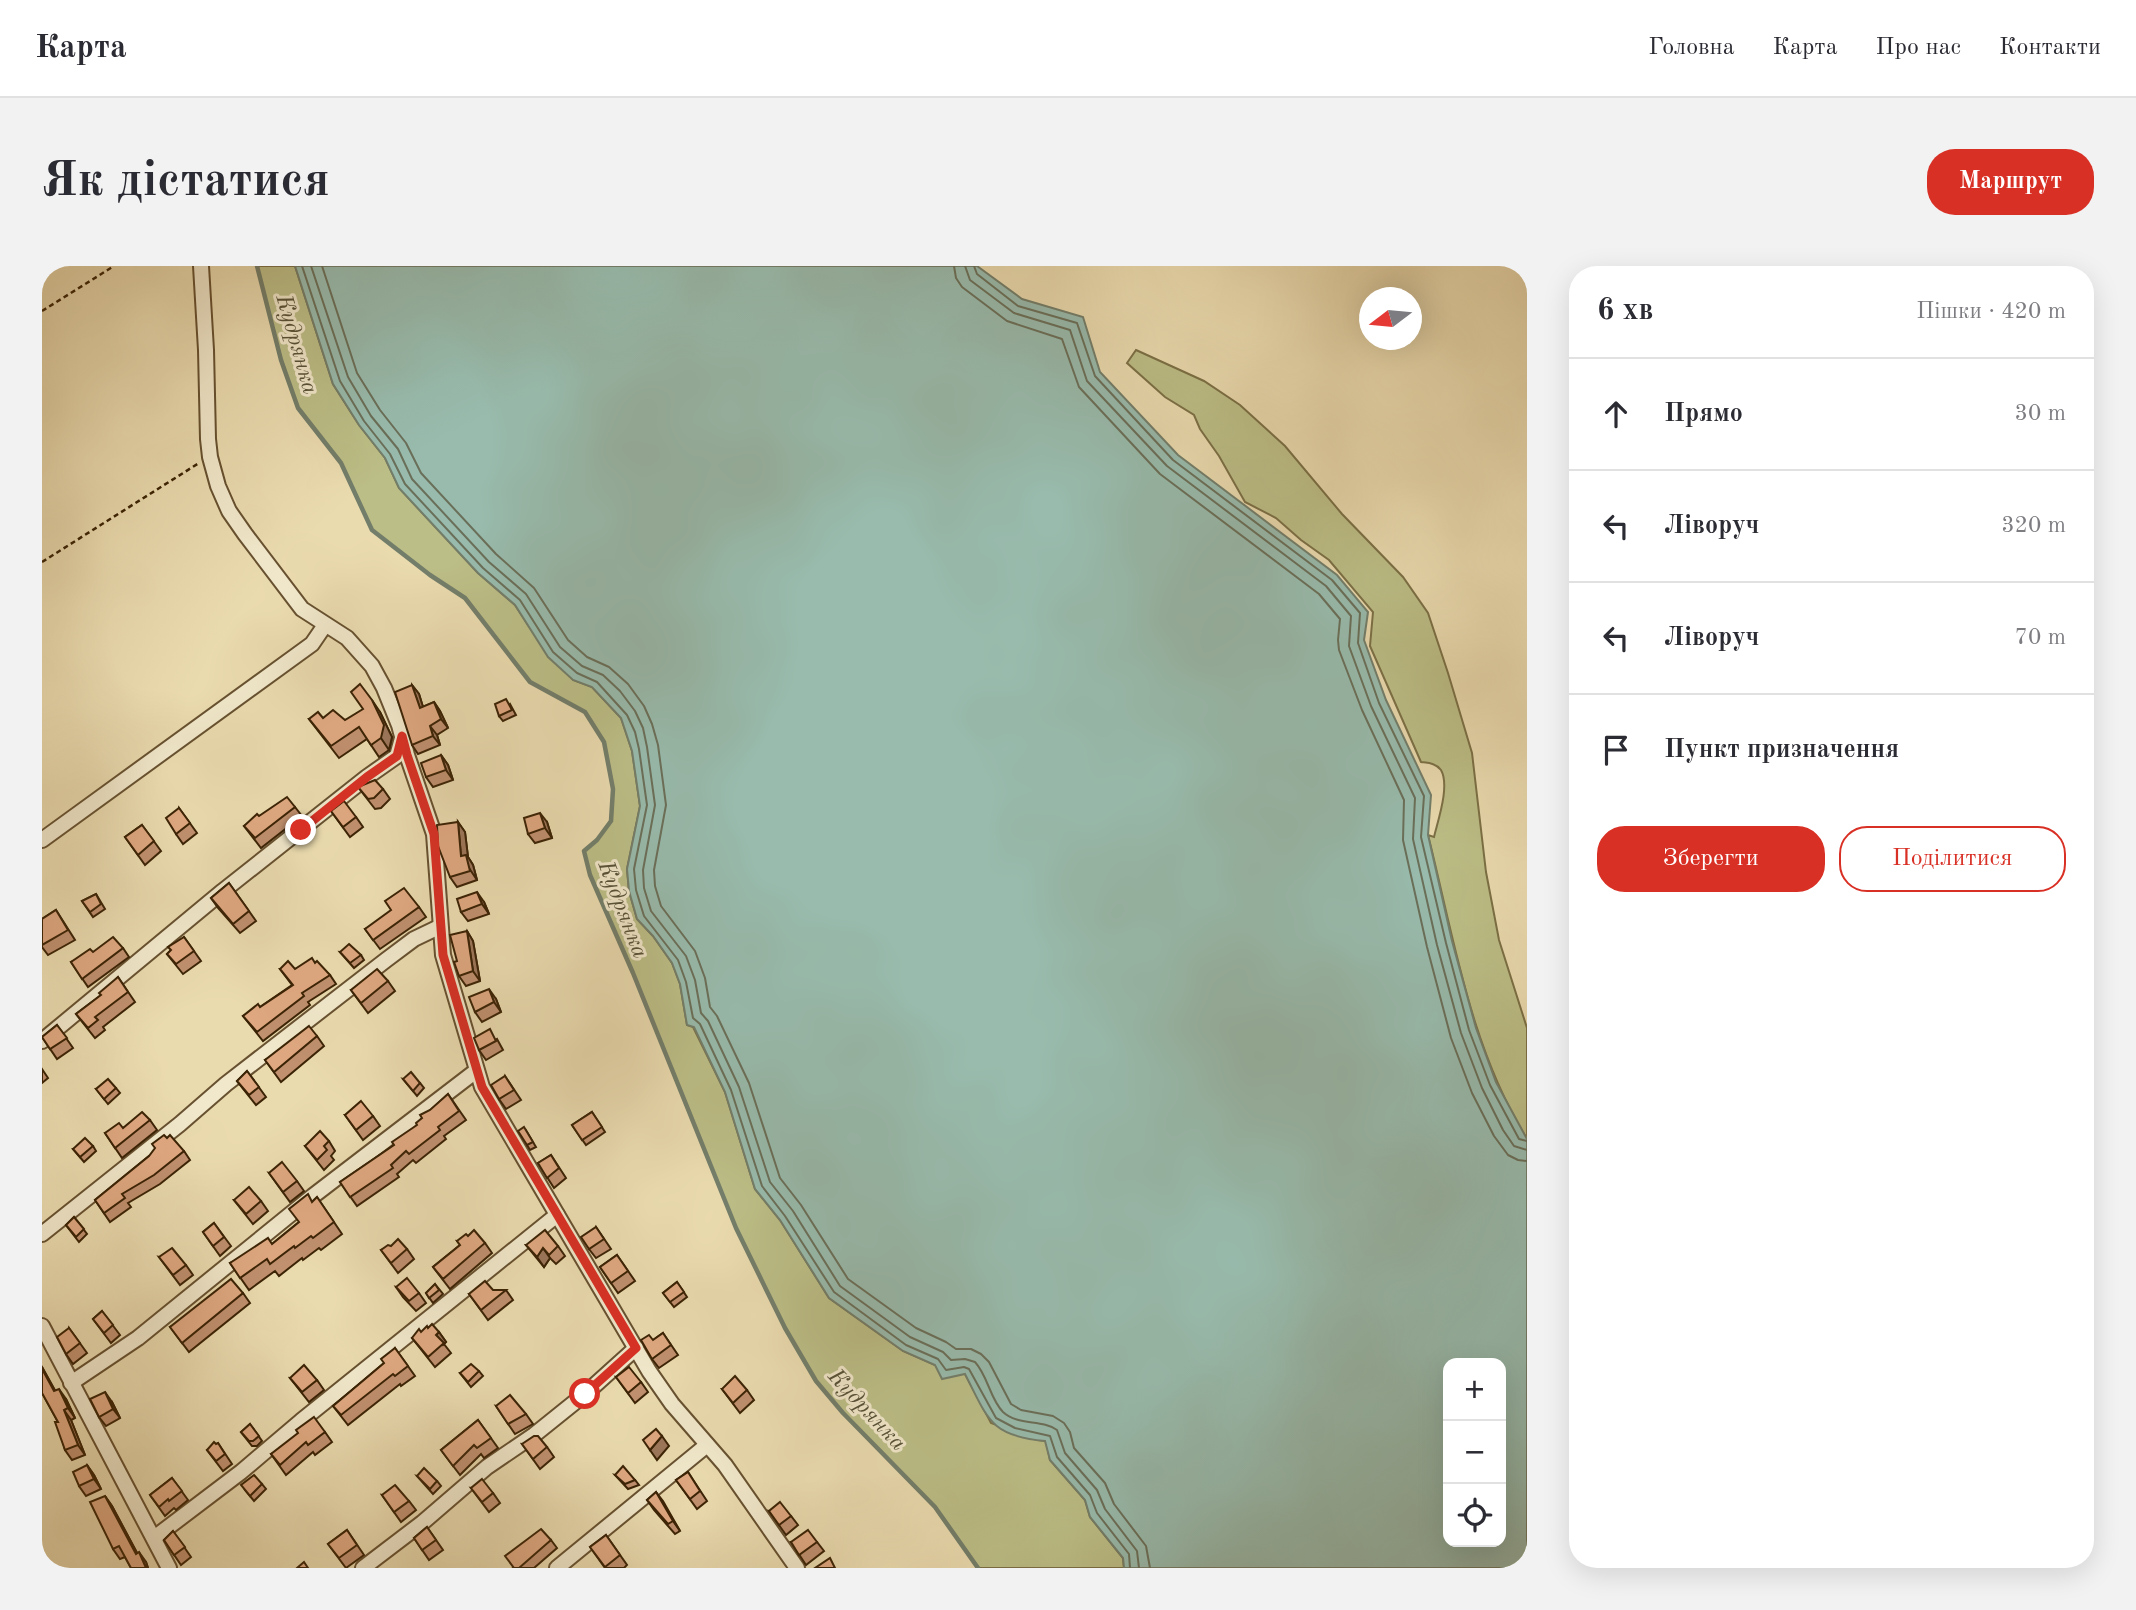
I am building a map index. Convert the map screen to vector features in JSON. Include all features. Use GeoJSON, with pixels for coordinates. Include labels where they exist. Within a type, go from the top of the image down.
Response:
{"type":"FeatureCollection","features":[{"type":"Feature","properties":{"kind":"street"},"geometry":{"type":"LineString","coordinates":[[201,266],[210,457],[224,499],[245,534],[302,608],[347,638],[372,666],[402,736],[434,834],[443,955],[482,1087],[672,1404],[725,1465],[796,1567]]}},
{"type":"Feature","properties":{"kind":"street"},"geometry":{"type":"LineString","coordinates":[[42,840],[312,644],[325,625]]}},
{"type":"Feature","properties":{"kind":"street"},"geometry":{"type":"LineString","coordinates":[[42,1041],[223,891],[397,756],[402,736]]}},
{"type":"Feature","properties":{"kind":"street"},"geometry":{"type":"LineString","coordinates":[[42,1234],[226,1084],[386,960],[428,930],[439,926]]}},
{"type":"Feature","properties":{"kind":"street"},"geometry":{"type":"LineString","coordinates":[[71,1383],[138,1338],[343,1171],[476,1071]]}},
{"type":"Feature","properties":{"kind":"street"},"geometry":{"type":"LineString","coordinates":[[154,1538],[241,1472],[557,1215]]}},
{"type":"Feature","properties":{"kind":"street"},"geometry":{"type":"LineString","coordinates":[[42,1326],[169,1568]]}},
{"type":"Feature","properties":{"kind":"street"},"geometry":{"type":"LineString","coordinates":[[363,1568],[488,1467],[585,1394],[636,1348]]}},
{"type":"Feature","properties":{"kind":"street"},"geometry":{"type":"LineString","coordinates":[[557,1568],[707,1445]]}},
{"type":"Feature","properties":{"kind":"path"},"geometry":{"type":"LineString","coordinates":[[42,310],[114,266]]}},
{"type":"Feature","properties":{"kind":"path"},"geometry":{"type":"LineString","coordinates":[[42,562],[210,457]]}},
{"type":"Feature","properties":{"kind":"green space"},"geometry":{"type":"Polygon","coordinates":[[[257,266],[295,266],[333,384],[359,425],[385,458],[399,488],[478,573],[515,605],[530,628],[573,680],[592,687],[621,718],[632,751],[640,806],[627,869],[629,891],[637,919],[672,963],[680,984],[687,1025],[693,1027],[725,1092],[755,1189],[780,1220],[829,1298],[903,1351],[965,1374],[991,1423],[1046,1441],[1050,1460],[1085,1500],[1090,1517],[1123,1558],[1124,1568],[978,1568],[935,1507],[843,1413],[816,1381],[785,1328],[736,1228],[633,973],[590,875],[584,851],[597,840],[611,820],[613,789],[604,741],[585,712],[530,682],[465,598],[372,530],[341,463],[298,408],[281,360],[257,266]]]}},
{"type":"Feature","properties":{"kind":"green space"},"geometry":{"type":"Polygon","coordinates":[[[1136,350],[1204,381],[1240,405],[1285,446],[1342,514],[1403,577],[1428,613],[1472,753],[1486,872],[1499,940],[1527,1028],[1527,1139],[1507,1104],[1477,1030],[1428,835],[1434,837],[1442,803],[1444,785],[1441,770],[1432,764],[1421,762],[1370,646],[1373,612],[1329,560],[1276,518],[1245,502],[1194,415],[1165,397],[1127,363],[1136,350]]]}},
{"type":"Feature","properties":{"kind":"water"},"geometry":{"type":"Polygon","coordinates":[[[295,266],[977,266],[1022,299],[1083,317],[1100,372],[1178,455],[1337,575],[1368,612],[1364,640],[1386,700],[1431,795],[1428,835],[1452,941],[1476,1028],[1496,1082],[1527,1139],[1527,1568],[1124,1568],[1123,1558],[1090,1517],[1085,1500],[1050,1460],[1045,1441],[1027,1439],[1002,1429],[986,1414],[965,1374],[942,1379],[935,1365],[903,1351],[829,1298],[780,1220],[755,1189],[725,1092],[694,1027],[687,1025],[680,984],[672,963],[637,919],[629,891],[627,869],[640,806],[632,751],[621,718],[592,687],[573,680],[548,657],[515,605],[478,573],[399,488],[385,458],[359,425],[333,384],[295,266]]]}},
{"type":"Feature","properties":{"kind":"building"},"geometry":{"type":"Polygon","coordinates":[[[360,684],[372,700],[384,725],[381,738],[371,745],[359,727],[331,746],[309,719],[318,712],[323,718],[333,710],[345,720],[363,709],[351,692],[360,684]]]}},
{"type":"Feature","properties":{"kind":"building"},"geometry":{"type":"Polygon","coordinates":[[[412,685],[420,708],[434,702],[441,719],[430,726],[433,736],[412,745],[395,692],[412,685]]]}},
{"type":"Feature","properties":{"kind":"building"},"geometry":{"type":"Polygon","coordinates":[[[506,699],[512,710],[499,716],[495,704],[506,699]]]}},
{"type":"Feature","properties":{"kind":"building"},"geometry":{"type":"Polygon","coordinates":[[[441,755],[446,770],[426,777],[421,763],[441,755]]]}},
{"type":"Feature","properties":{"kind":"building"},"geometry":{"type":"Polygon","coordinates":[[[375,780],[383,789],[374,798],[368,799],[358,787],[375,780]]]}},
{"type":"Feature","properties":{"kind":"building"},"geometry":{"type":"Polygon","coordinates":[[[287,797],[295,807],[255,838],[244,826],[257,814],[259,816],[287,797]]]}},
{"type":"Feature","properties":{"kind":"building"},"geometry":{"type":"Polygon","coordinates":[[[344,801],[356,817],[343,827],[331,811],[344,801]]]}},
{"type":"Feature","properties":{"kind":"building"},"geometry":{"type":"Polygon","coordinates":[[[179,808],[190,823],[176,834],[166,818],[179,808]]]}},
{"type":"Feature","properties":{"kind":"building"},"geometry":{"type":"Polygon","coordinates":[[[540,813],[545,828],[528,834],[524,818],[540,813]]]}},
{"type":"Feature","properties":{"kind":"building"},"geometry":{"type":"Polygon","coordinates":[[[458,822],[461,856],[466,855],[470,871],[450,877],[438,846],[437,825],[458,822]]]}},
{"type":"Feature","properties":{"kind":"building"},"geometry":{"type":"Polygon","coordinates":[[[142,825],[154,841],[138,855],[125,837],[142,825]]]}},
{"type":"Feature","properties":{"kind":"building"},"geometry":{"type":"Polygon","coordinates":[[[229,883],[249,911],[233,924],[211,898],[229,883]]]}},
{"type":"Feature","properties":{"kind":"building"},"geometry":{"type":"Polygon","coordinates":[[[404,888],[419,907],[373,940],[365,929],[391,910],[385,901],[404,888]]]}},
{"type":"Feature","properties":{"kind":"building"},"geometry":{"type":"Polygon","coordinates":[[[477,892],[482,904],[461,912],[457,899],[477,892]]]}},
{"type":"Feature","properties":{"kind":"building"},"geometry":{"type":"Polygon","coordinates":[[[96,894],[101,904],[90,912],[82,901],[96,894]]]}},
{"type":"Feature","properties":{"kind":"building"},"geometry":{"type":"Polygon","coordinates":[[[56,910],[68,930],[42,945],[42,919],[56,910]]]}},
{"type":"Feature","properties":{"kind":"building"},"geometry":{"type":"Polygon","coordinates":[[[467,931],[473,971],[459,976],[450,935],[467,931]]]}},
{"type":"Feature","properties":{"kind":"building"},"geometry":{"type":"Polygon","coordinates":[[[113,937],[123,948],[82,979],[71,962],[90,949],[93,952],[113,937]]]}},
{"type":"Feature","properties":{"kind":"building"},"geometry":{"type":"Polygon","coordinates":[[[184,937],[194,951],[176,964],[167,954],[171,950],[168,947],[184,937]]]}},
{"type":"Feature","properties":{"kind":"building"},"geometry":{"type":"Polygon","coordinates":[[[349,944],[361,955],[350,963],[340,952],[349,944]]]}},
{"type":"Feature","properties":{"kind":"building"},"geometry":{"type":"Polygon","coordinates":[[[312,958],[330,975],[302,993],[304,996],[257,1032],[243,1016],[258,1004],[260,1007],[293,985],[280,969],[288,961],[295,969],[312,958]]]}},
{"type":"Feature","properties":{"kind":"building"},"geometry":{"type":"Polygon","coordinates":[[[377,969],[388,981],[361,1003],[351,990],[377,969]]]}},
{"type":"Feature","properties":{"kind":"building"},"geometry":{"type":"Polygon","coordinates":[[[118,977],[128,992],[95,1017],[98,1020],[88,1028],[76,1014],[101,995],[99,993],[118,977]]]}},
{"type":"Feature","properties":{"kind":"building"},"geometry":{"type":"Polygon","coordinates":[[[489,989],[494,1002],[475,1012],[469,997],[489,989]]]}},
{"type":"Feature","properties":{"kind":"building"},"geometry":{"type":"Polygon","coordinates":[[[57,1025],[67,1038],[50,1049],[42,1037],[57,1025]]]}},
{"type":"Feature","properties":{"kind":"building"},"geometry":{"type":"Polygon","coordinates":[[[309,1026],[317,1036],[274,1072],[265,1060],[309,1026]]]}},
{"type":"Feature","properties":{"kind":"building"},"geometry":{"type":"Polygon","coordinates":[[[490,1029],[496,1041],[479,1050],[474,1038],[490,1029]]]}},
{"type":"Feature","properties":{"kind":"building"},"geometry":{"type":"Polygon","coordinates":[[[247,1071],[259,1087],[249,1095],[237,1081],[247,1071]]]}},
{"type":"Feature","properties":{"kind":"building"},"geometry":{"type":"Polygon","coordinates":[[[411,1072],[420,1083],[413,1091],[403,1079],[411,1072]]]}},
{"type":"Feature","properties":{"kind":"building"},"geometry":{"type":"Polygon","coordinates":[[[505,1076],[514,1090],[499,1099],[491,1085],[505,1076]]]}},
{"type":"Feature","properties":{"kind":"building"},"geometry":{"type":"Polygon","coordinates":[[[108,1079],[116,1088],[104,1099],[96,1089],[108,1079]]]}},
{"type":"Feature","properties":{"kind":"building"},"geometry":{"type":"Polygon","coordinates":[[[448,1094],[459,1111],[409,1154],[406,1151],[391,1165],[393,1168],[350,1197],[340,1182],[394,1145],[392,1142],[417,1125],[422,1118],[420,1115],[448,1094]]]}},
{"type":"Feature","properties":{"kind":"building"},"geometry":{"type":"Polygon","coordinates":[[[361,1101],[373,1116],[356,1130],[345,1115],[361,1101]]]}},
{"type":"Feature","properties":{"kind":"building"},"geometry":{"type":"Polygon","coordinates":[[[142,1112],[150,1120],[115,1148],[105,1133],[119,1123],[123,1128],[142,1112]]]}},
{"type":"Feature","properties":{"kind":"building"},"geometry":{"type":"Polygon","coordinates":[[[592,1112],[602,1127],[582,1140],[572,1125],[592,1112]]]}},
{"type":"Feature","properties":{"kind":"building"},"geometry":{"type":"Polygon","coordinates":[[[524,1127],[533,1142],[527,1145],[518,1131],[524,1127]]]}},
{"type":"Feature","properties":{"kind":"building"},"geometry":{"type":"Polygon","coordinates":[[[320,1131],[329,1141],[324,1146],[327,1150],[317,1160],[305,1146],[320,1131]]]}},
{"type":"Feature","properties":{"kind":"building"},"geometry":{"type":"Polygon","coordinates":[[[164,1135],[167,1138],[170,1135],[184,1151],[154,1175],[122,1194],[125,1198],[104,1213],[95,1200],[149,1156],[155,1148],[152,1144],[164,1135]]]}},
{"type":"Feature","properties":{"kind":"building"},"geometry":{"type":"Polygon","coordinates":[[[85,1138],[93,1146],[80,1157],[73,1149],[85,1138]]]}},
{"type":"Feature","properties":{"kind":"building"},"geometry":{"type":"Polygon","coordinates":[[[551,1155],[559,1168],[547,1178],[538,1163],[551,1155]]]}},
{"type":"Feature","properties":{"kind":"building"},"geometry":{"type":"Polygon","coordinates":[[[282,1162],[297,1181],[283,1192],[269,1173],[282,1162]]]}},
{"type":"Feature","properties":{"kind":"building"},"geometry":{"type":"Polygon","coordinates":[[[249,1187],[261,1201],[246,1214],[234,1200],[249,1187]]]}},
{"type":"Feature","properties":{"kind":"building"},"geometry":{"type":"Polygon","coordinates":[[[308,1194],[312,1202],[317,1197],[334,1222],[270,1264],[267,1259],[240,1278],[230,1263],[268,1238],[272,1244],[299,1222],[289,1209],[308,1194]]]}},
{"type":"Feature","properties":{"kind":"building"},"geometry":{"type":"Polygon","coordinates":[[[74,1217],[84,1229],[76,1237],[66,1225],[74,1217]]]}},
{"type":"Feature","properties":{"kind":"building"},"geometry":{"type":"Polygon","coordinates":[[[214,1223],[224,1237],[213,1246],[203,1232],[214,1223]]]}},
{"type":"Feature","properties":{"kind":"building"},"geometry":{"type":"Polygon","coordinates":[[[596,1227],[604,1239],[589,1249],[581,1237],[596,1227]]]}},
{"type":"Feature","properties":{"kind":"building"},"geometry":{"type":"Polygon","coordinates":[[[474,1230],[485,1243],[443,1279],[433,1267],[460,1245],[457,1241],[474,1230]]]}},
{"type":"Feature","properties":{"kind":"building"},"geometry":{"type":"Polygon","coordinates":[[[545,1230],[558,1246],[549,1255],[543,1248],[537,1257],[526,1245],[545,1230]]]}},
{"type":"Feature","properties":{"kind":"building"},"geometry":{"type":"Polygon","coordinates":[[[398,1239],[407,1249],[391,1263],[381,1250],[398,1239]]]}},
{"type":"Feature","properties":{"kind":"building"},"geometry":{"type":"Polygon","coordinates":[[[172,1248],[186,1265],[173,1275],[159,1257],[172,1248]]]}},
{"type":"Feature","properties":{"kind":"building"},"geometry":{"type":"Polygon","coordinates":[[[617,1255],[628,1271],[611,1283],[600,1267],[617,1255]]]}},
{"type":"Feature","properties":{"kind":"building"},"geometry":{"type":"Polygon","coordinates":[[[407,1278],[419,1293],[409,1301],[396,1287],[407,1278]]]}},
{"type":"Feature","properties":{"kind":"building"},"geometry":{"type":"Polygon","coordinates":[[[231,1279],[243,1293],[182,1343],[170,1327],[231,1279]]]}},
{"type":"Feature","properties":{"kind":"building"},"geometry":{"type":"Polygon","coordinates":[[[485,1281],[493,1290],[506,1290],[481,1310],[469,1294],[485,1281]]]}},
{"type":"Feature","properties":{"kind":"building"},"geometry":{"type":"Polygon","coordinates":[[[677,1282],[684,1292],[670,1302],[663,1293],[677,1282]]]}},
{"type":"Feature","properties":{"kind":"building"},"geometry":{"type":"Polygon","coordinates":[[[435,1284],[439,1290],[429,1298],[426,1293],[435,1284]]]}},
{"type":"Feature","properties":{"kind":"building"},"geometry":{"type":"Polygon","coordinates":[[[102,1311],[113,1325],[104,1333],[93,1319],[102,1311]]]}},
{"type":"Feature","properties":{"kind":"building"},"geometry":{"type":"Polygon","coordinates":[[[432,1324],[439,1332],[436,1335],[444,1343],[428,1357],[412,1338],[419,1329],[421,1332],[432,1324]]]}},
{"type":"Feature","properties":{"kind":"building"},"geometry":{"type":"Polygon","coordinates":[[[69,1328],[80,1343],[66,1354],[57,1337],[69,1328]]]}},
{"type":"Feature","properties":{"kind":"building"},"geometry":{"type":"Polygon","coordinates":[[[663,1333],[671,1345],[652,1359],[641,1340],[649,1335],[653,1340],[663,1333]]]}},
{"type":"Feature","properties":{"kind":"building"},"geometry":{"type":"Polygon","coordinates":[[[395,1348],[408,1366],[395,1376],[393,1374],[341,1415],[333,1406],[384,1363],[381,1359],[395,1348]]]}},
{"type":"Feature","properties":{"kind":"building"},"geometry":{"type":"Polygon","coordinates":[[[471,1364],[479,1371],[468,1382],[460,1373],[471,1364]]]}},
{"type":"Feature","properties":{"kind":"building"},"geometry":{"type":"Polygon","coordinates":[[[304,1365],[317,1380],[302,1392],[290,1378],[304,1365]]]}},
{"type":"Feature","properties":{"kind":"building"},"geometry":{"type":"Polygon","coordinates":[[[629,1367],[641,1382],[628,1393],[616,1377],[629,1367]]]}},
{"type":"Feature","properties":{"kind":"building"},"geometry":{"type":"Polygon","coordinates":[[[42,1369],[54,1391],[59,1389],[68,1408],[64,1410],[78,1445],[65,1450],[55,1422],[58,1422],[42,1393],[42,1369]]]}},
{"type":"Feature","properties":{"kind":"building"},"geometry":{"type":"Polygon","coordinates":[[[735,1376],[747,1390],[733,1403],[722,1389],[735,1376]]]}},
{"type":"Feature","properties":{"kind":"building"},"geometry":{"type":"Polygon","coordinates":[[[105,1392],[113,1409],[99,1417],[90,1399],[105,1392]]]}},
{"type":"Feature","properties":{"kind":"building"},"geometry":{"type":"Polygon","coordinates":[[[510,1395],[526,1414],[508,1424],[496,1406],[510,1395]]]}},
{"type":"Feature","properties":{"kind":"building"},"geometry":{"type":"Polygon","coordinates":[[[314,1417],[325,1432],[308,1445],[306,1442],[280,1465],[271,1454],[314,1417]]]}},
{"type":"Feature","properties":{"kind":"building"},"geometry":{"type":"Polygon","coordinates":[[[478,1420],[491,1438],[477,1448],[474,1445],[453,1466],[441,1450],[478,1420]]]}},
{"type":"Feature","properties":{"kind":"building"},"geometry":{"type":"Polygon","coordinates":[[[250,1424],[259,1436],[253,1441],[249,1441],[241,1432],[250,1424]]]}},
{"type":"Feature","properties":{"kind":"building"},"geometry":{"type":"Polygon","coordinates":[[[656,1429],[662,1436],[650,1450],[643,1440],[656,1429]]]}},
{"type":"Feature","properties":{"kind":"building"},"geometry":{"type":"Polygon","coordinates":[[[538,1436],[547,1447],[533,1459],[522,1444],[538,1436]]]}},
{"type":"Feature","properties":{"kind":"building"},"geometry":{"type":"Polygon","coordinates":[[[214,1442],[218,1443],[225,1454],[216,1461],[207,1450],[214,1442]]]}},
{"type":"Feature","properties":{"kind":"building"},"geometry":{"type":"Polygon","coordinates":[[[87,1465],[94,1479],[79,1486],[73,1472],[87,1465]]]}},
{"type":"Feature","properties":{"kind":"building"},"geometry":{"type":"Polygon","coordinates":[[[623,1466],[635,1480],[625,1484],[615,1475],[623,1466]]]}},
{"type":"Feature","properties":{"kind":"building"},"geometry":{"type":"Polygon","coordinates":[[[424,1468],[437,1481],[430,1489],[417,1476],[424,1468]]]}},
{"type":"Feature","properties":{"kind":"building"},"geometry":{"type":"Polygon","coordinates":[[[688,1472],[700,1491],[690,1499],[676,1480],[688,1472]]]}},
{"type":"Feature","properties":{"kind":"building"},"geometry":{"type":"Polygon","coordinates":[[[254,1475],[262,1484],[250,1496],[241,1485],[254,1475]]]}},
{"type":"Feature","properties":{"kind":"building"},"geometry":{"type":"Polygon","coordinates":[[[172,1478],[182,1491],[159,1507],[150,1495],[172,1478]]]}},
{"type":"Feature","properties":{"kind":"building"},"geometry":{"type":"Polygon","coordinates":[[[482,1479],[493,1493],[482,1502],[471,1488],[482,1479]]]}},
{"type":"Feature","properties":{"kind":"building"},"geometry":{"type":"Polygon","coordinates":[[[395,1485],[409,1501],[394,1512],[382,1495],[395,1485]]]}},
{"type":"Feature","properties":{"kind":"building"},"geometry":{"type":"Polygon","coordinates":[[[656,1492],[673,1521],[668,1524],[647,1500],[656,1492]]]}},
{"type":"Feature","properties":{"kind":"building"},"geometry":{"type":"Polygon","coordinates":[[[105,1496],[146,1568],[131,1568],[119,1546],[113,1549],[90,1502],[105,1496]]]}},
{"type":"Feature","properties":{"kind":"building"},"geometry":{"type":"Polygon","coordinates":[[[780,1502],[791,1516],[779,1525],[769,1511],[780,1502]]]}},
{"type":"Feature","properties":{"kind":"building"},"geometry":{"type":"Polygon","coordinates":[[[427,1527],[436,1540],[422,1550],[414,1538],[427,1527]]]}},
{"type":"Feature","properties":{"kind":"building"},"geometry":{"type":"Polygon","coordinates":[[[541,1529],[551,1540],[519,1568],[514,1568],[505,1556],[541,1529]]]}},
{"type":"Feature","properties":{"kind":"building"},"geometry":{"type":"Polygon","coordinates":[[[347,1530],[357,1545],[339,1558],[328,1544],[347,1530]]]}},
{"type":"Feature","properties":{"kind":"building"},"geometry":{"type":"Polygon","coordinates":[[[808,1530],[817,1542],[799,1555],[791,1542],[808,1530]]]}},
{"type":"Feature","properties":{"kind":"building"},"geometry":{"type":"Polygon","coordinates":[[[173,1531],[185,1547],[174,1555],[164,1540],[173,1531]]]}},
{"type":"Feature","properties":{"kind":"building"},"geometry":{"type":"Polygon","coordinates":[[[606,1535],[620,1555],[605,1567],[590,1547],[606,1535]]]}},
{"type":"Feature","properties":{"kind":"building"},"geometry":{"type":"Polygon","coordinates":[[[830,1558],[835,1568],[815,1568],[830,1558]]]}},
{"type":"Feature","properties":{"kind":"building"},"geometry":{"type":"Polygon","coordinates":[[[304,1562],[308,1568],[297,1568],[304,1562]]]}},
{"type":"Feature","properties":{"kind":"waterway","name":"Кудрянка"},"geometry":{"type":"LineString","coordinates":[[257,266],[281,360],[298,408],[341,463],[372,530],[465,598],[530,682],[585,712],[604,742],[613,789],[611,821],[597,840],[584,851],[590,875],[633,973],[736,1228],[785,1328],[816,1381],[843,1413],[935,1507],[978,1568]]}},
{"type":"Feature","properties":{"kind":"route"},"geometry":{"type":"LineString","coordinates":[[301,830],[397,756],[402,736],[434,834],[443,955],[482,1087],[636,1348],[585,1394]]}}]}
